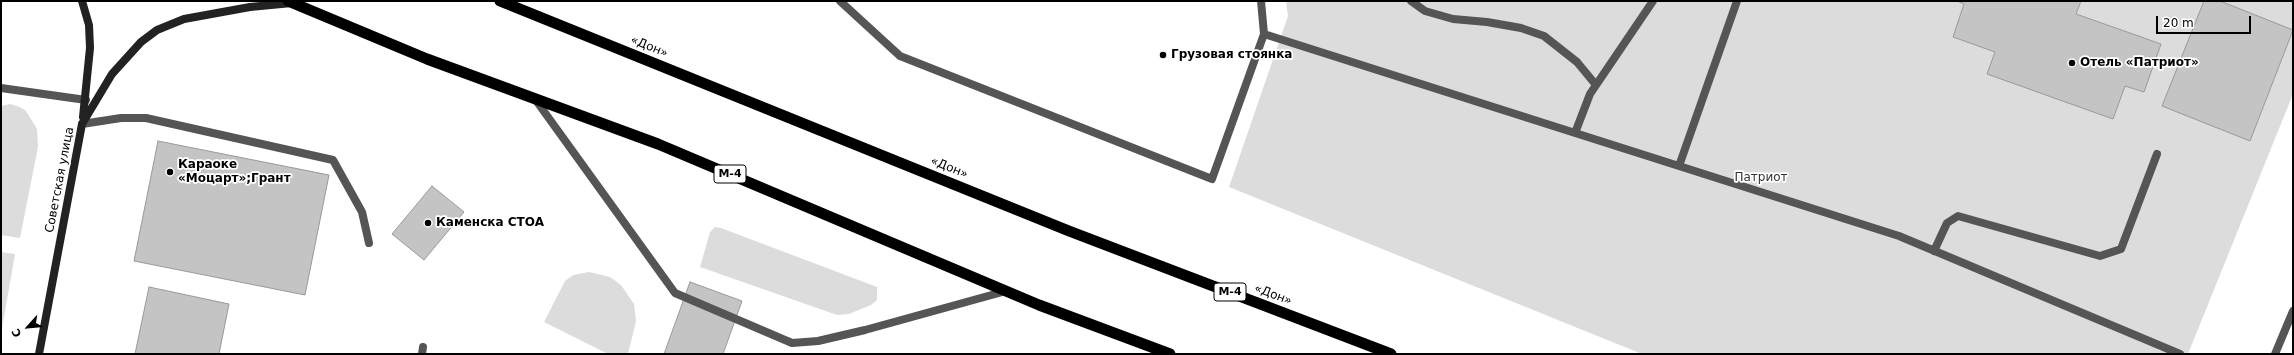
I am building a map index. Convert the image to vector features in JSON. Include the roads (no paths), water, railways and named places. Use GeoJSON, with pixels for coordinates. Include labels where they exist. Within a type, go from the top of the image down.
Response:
{"type":"FeatureCollection","features":[{"type":"Feature","properties":{"kind":"highway","name":"«Дон»"},"geometry":{"type":"LineString","coordinates":[[500,1],[518,4],[1070,231],[1391,354]]}},
{"type":"Feature","properties":{"kind":"highway","name":"М-4"},"geometry":{"type":"LineString","coordinates":[[290,2],[427,59],[658,144],[1006,291],[1170,354]]}},
{"type":"Feature","properties":{"kind":"main road"},"geometry":{"type":"LineString","coordinates":[[82,1],[89,25],[90,48],[86,100],[82,124]]}},
{"type":"Feature","properties":{"kind":"main road","name":"Советская улица"},"geometry":{"type":"LineString","coordinates":[[39,354],[82,124],[112,74],[126,56],[157,30],[191,17],[290,2]]}},
{"type":"Feature","properties":{"kind":"lane"},"geometry":{"type":"LineString","coordinates":[[840,1],[900,56],[1212,179],[1264,34],[1261,1]]}},
{"type":"Feature","properties":{"kind":"lane"},"geometry":{"type":"LineString","coordinates":[[1411,1],[1425,11],[1453,19],[1494,23],[1521,28],[1544,36],[1577,62],[1596,85]]}},
{"type":"Feature","properties":{"kind":"lane"},"geometry":{"type":"LineString","coordinates":[[1575,133],[1590,94],[1653,1]]}},
{"type":"Feature","properties":{"kind":"lane"},"geometry":{"type":"LineString","coordinates":[[1679,166],[1737,1]]}},
{"type":"Feature","properties":{"kind":"lane"},"geometry":{"type":"LineString","coordinates":[[1264,34],[1899,236],[2180,354]]}},
{"type":"Feature","properties":{"kind":"lane"},"geometry":{"type":"LineString","coordinates":[[1,88],[86,100]]}},
{"type":"Feature","properties":{"kind":"lane"},"geometry":{"type":"LineString","coordinates":[[534,98],[675,292],[792,343],[818,341],[865,330],[1006,291]]}},
{"type":"Feature","properties":{"kind":"lane"},"geometry":{"type":"LineString","coordinates":[[82,124],[121,118],[146,118],[334,160],[362,212],[368,243]]}},
{"type":"Feature","properties":{"kind":"lane"},"geometry":{"type":"LineString","coordinates":[[1934,250],[1947,223],[1958,216],[2100,256],[2121,249],[2157,154]]}},
{"type":"Feature","properties":{"kind":"lane"},"geometry":{"type":"LineString","coordinates":[[2275,354],[2293,311]]}},
{"type":"Feature","properties":{"kind":"place","name":"Грузовая стоянка"},"geometry":{"type":"Point","coordinates":[1163,55]}},
{"type":"Feature","properties":{"kind":"place","name":"Отель «Патриот»"},"geometry":{"type":"Point","coordinates":[2072,63]}},
{"type":"Feature","properties":{"kind":"place","name":"Караоке «Моцарт»;Грант"},"geometry":{"type":"Point","coordinates":[170,172]}},
{"type":"Feature","properties":{"kind":"place","name":"Каменска СТОА"},"geometry":{"type":"Point","coordinates":[428,223]}},
{"type":"Feature","properties":{"kind":"park label","name":"Патриот"},"geometry":{"type":"Point","coordinates":[1761,178]}}]}
